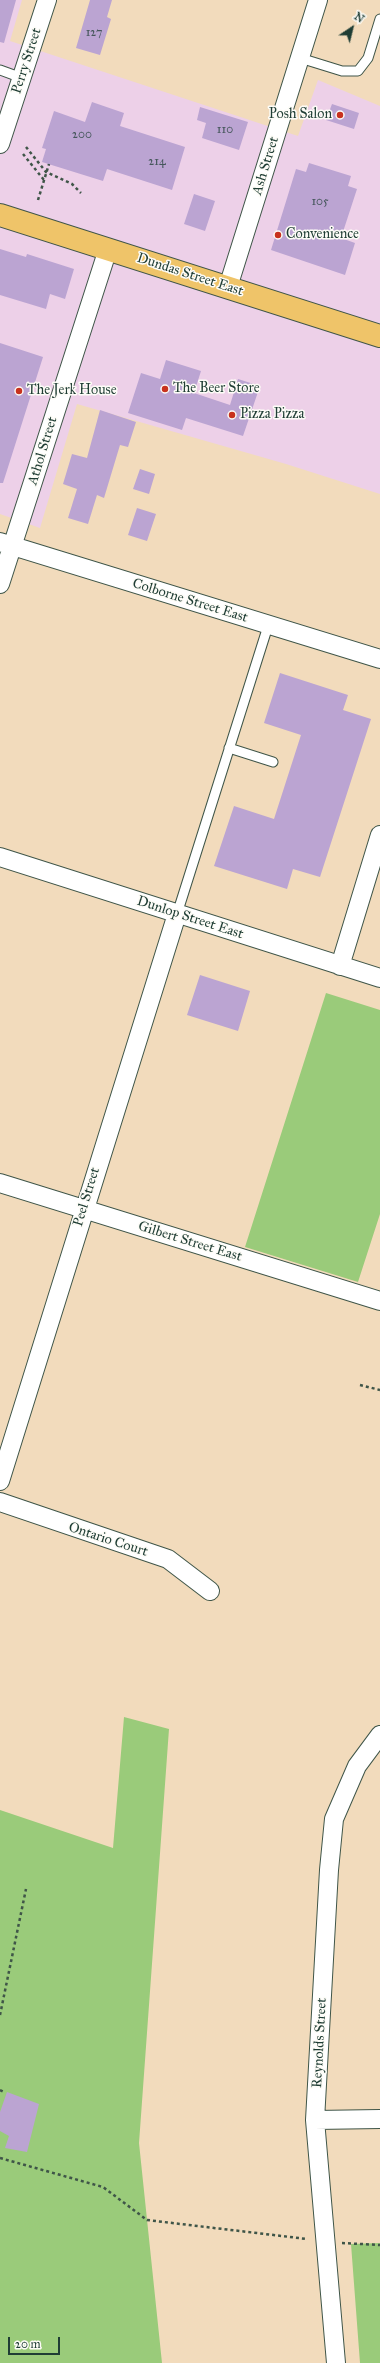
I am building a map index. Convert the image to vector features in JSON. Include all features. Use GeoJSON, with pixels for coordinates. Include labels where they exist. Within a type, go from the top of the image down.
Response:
{"type":"FeatureCollection","features":[{"type":"Feature","properties":{"kind":"main road","name":"Dundas Street East"},"geometry":{"type":"LineString","coordinates":[[0,215],[380,336]]}},
{"type":"Feature","properties":{"kind":"street","name":"Perry Street"},"geometry":{"type":"LineString","coordinates":[[0,144],[47,0]]}},
{"type":"Feature","properties":{"kind":"street","name":"Ash Street"},"geometry":{"type":"LineString","coordinates":[[228,287],[318,0]]}},
{"type":"Feature","properties":{"kind":"street","name":"Athol Street"},"geometry":{"type":"LineString","coordinates":[[0,584],[7,544],[108,249]]}},
{"type":"Feature","properties":{"kind":"street","name":"Colborne Street East"},"geometry":{"type":"LineString","coordinates":[[7,544],[268,626],[380,658]]}},
{"type":"Feature","properties":{"kind":"street"},"geometry":{"type":"LineString","coordinates":[[340,966],[380,836]]}},
{"type":"Feature","properties":{"kind":"street","name":"Dunlop Street East"},"geometry":{"type":"LineString","coordinates":[[0,857],[380,978]]}},
{"type":"Feature","properties":{"kind":"street","name":"Peel Street"},"geometry":{"type":"LineString","coordinates":[[0,1481],[83,1208],[177,914]]}},
{"type":"Feature","properties":{"kind":"street","name":"Gilbert Street East"},"geometry":{"type":"LineString","coordinates":[[0,1183],[380,1301]]}},
{"type":"Feature","properties":{"kind":"street","name":"Ontario Court"},"geometry":{"type":"LineString","coordinates":[[0,1502],[168,1559],[210,1591]]}},
{"type":"Feature","properties":{"kind":"street","name":"Reynolds Street"},"geometry":{"type":"LineString","coordinates":[[336,2363],[316,2120],[329,1870],[334,1819],[357,1766],[380,1735]]}},
{"type":"Feature","properties":{"kind":"street"},"geometry":{"type":"LineString","coordinates":[[316,2120],[380,2119]]}},
{"type":"Feature","properties":{"kind":"lane"},"geometry":{"type":"LineString","coordinates":[[300,58],[342,71],[358,71],[368,58],[380,19]]}},
{"type":"Feature","properties":{"kind":"lane"},"geometry":{"type":"LineString","coordinates":[[0,70],[22,78]]}},
{"type":"Feature","properties":{"kind":"lane"},"geometry":{"type":"LineString","coordinates":[[177,914],[268,626]]}},
{"type":"Feature","properties":{"kind":"lane"},"geometry":{"type":"LineString","coordinates":[[229,748],[273,762]]}},
{"type":"Feature","properties":{"kind":"path"},"geometry":{"type":"LineString","coordinates":[[26,147],[46,172],[72,184],[80,193]]}},
{"type":"Feature","properties":{"kind":"path"},"geometry":{"type":"LineString","coordinates":[[23,154],[44,180]]}},
{"type":"Feature","properties":{"kind":"path"},"geometry":{"type":"LineString","coordinates":[[38,200],[48,164]]}},
{"type":"Feature","properties":{"kind":"path"},"geometry":{"type":"LineString","coordinates":[[360,1385],[380,1390]]}},
{"type":"Feature","properties":{"kind":"path"},"geometry":{"type":"LineString","coordinates":[[0,2015],[26,1890]]}},
{"type":"Feature","properties":{"kind":"path"},"geometry":{"type":"LineString","coordinates":[[0,2090],[4,2092]]}},
{"type":"Feature","properties":{"kind":"path"},"geometry":{"type":"LineString","coordinates":[[0,2158],[103,2187],[147,2220],[252,2231],[325,2241],[380,2245]]}},
{"type":"Feature","properties":{"kind":"shaded area"},"geometry":{"type":"Polygon","coordinates":[[[0,0],[22,0],[10,41],[298,136],[318,80],[380,106],[380,494],[286,464],[77,404],[40,528],[0,514],[0,0]]]}},
{"type":"Feature","properties":{"kind":"green space"},"geometry":{"type":"Polygon","coordinates":[[[326,993],[380,1010],[380,1214],[358,1282],[245,1247],[326,993]]]}},
{"type":"Feature","properties":{"kind":"green space"},"geometry":{"type":"Polygon","coordinates":[[[124,1717],[169,1729],[139,2143],[162,2363],[0,2363],[0,1810],[113,1848],[124,1717]]]}},
{"type":"Feature","properties":{"kind":"green space"},"geometry":{"type":"Polygon","coordinates":[[[380,2243],[380,2363],[360,2363],[351,2244],[380,2243]]]}},
{"type":"Feature","properties":{"kind":"building"},"geometry":{"type":"Polygon","coordinates":[[[0,0],[16,0],[4,43],[0,42],[0,0]]]}},
{"type":"Feature","properties":{"kind":"building"},"geometry":{"type":"Polygon","coordinates":[[[90,0],[112,0],[107,17],[111,19],[100,55],[76,48],[90,0]]]}},
{"type":"Feature","properties":{"kind":"building"},"geometry":{"type":"Polygon","coordinates":[[[92,102],[124,113],[120,126],[185,147],[172,190],[107,169],[103,181],[42,162],[46,149],[42,148],[54,111],[85,122],[92,102]]]}},
{"type":"Feature","properties":{"kind":"building","name":"Posh Salon"},"geometry":{"type":"Polygon","coordinates":[[[332,104],[359,113],[354,129],[326,120],[332,104]]]}},
{"type":"Feature","properties":{"kind":"building"},"geometry":{"type":"Polygon","coordinates":[[[200,107],[248,122],[239,150],[202,138],[206,123],[197,120],[200,107]]]}},
{"type":"Feature","properties":{"kind":"building"},"geometry":{"type":"Polygon","coordinates":[[[309,163],[351,176],[348,186],[357,189],[341,238],[355,243],[345,275],[271,250],[296,169],[306,172],[309,163]]]}},
{"type":"Feature","properties":{"kind":"building"},"geometry":{"type":"Polygon","coordinates":[[[194,194],[215,201],[205,231],[184,224],[194,194]]]}},
{"type":"Feature","properties":{"kind":"building"},"geometry":{"type":"Polygon","coordinates":[[[0,249],[26,257],[27,254],[74,269],[65,299],[50,294],[46,309],[0,295],[0,249]]]}},
{"type":"Feature","properties":{"kind":"building"},"geometry":{"type":"Polygon","coordinates":[[[0,343],[43,357],[3,483],[0,483],[0,343]]]}},
{"type":"Feature","properties":{"kind":"building"},"geometry":{"type":"Polygon","coordinates":[[[166,360],[201,371],[194,393],[230,405],[238,379],[260,386],[243,436],[186,418],[182,430],[128,413],[141,373],[160,379],[166,360]]]}},
{"type":"Feature","properties":{"kind":"building"},"geometry":{"type":"Polygon","coordinates":[[[100,410],[136,422],[128,447],[120,445],[104,498],[97,495],[88,524],[68,518],[77,489],[63,484],[72,454],[87,458],[100,410]]]}},
{"type":"Feature","properties":{"kind":"building"},"geometry":{"type":"Polygon","coordinates":[[[140,469],[155,474],[149,494],[133,489],[140,469]]]}},
{"type":"Feature","properties":{"kind":"building"},"geometry":{"type":"Polygon","coordinates":[[[137,508],[156,514],[147,541],[128,535],[137,508]]]}},
{"type":"Feature","properties":{"kind":"building"},"geometry":{"type":"Polygon","coordinates":[[[280,673],[348,695],[343,710],[371,719],[320,877],[293,869],[287,889],[214,866],[234,806],[274,819],[301,735],[264,723],[280,673]]]}},
{"type":"Feature","properties":{"kind":"building"},"geometry":{"type":"Polygon","coordinates":[[[200,975],[250,991],[238,1031],[187,1015],[200,975]]]}},
{"type":"Feature","properties":{"kind":"building"},"geometry":{"type":"Polygon","coordinates":[[[7,2092],[39,2104],[27,2152],[5,2148],[9,2136],[0,2131],[0,2112],[7,2092]]]}},
{"type":"Feature","properties":{"kind":"place","name":"Posh Salon"},"geometry":{"type":"Point","coordinates":[340,115]}},
{"type":"Feature","properties":{"kind":"place","name":"Convenience"},"geometry":{"type":"Point","coordinates":[278,235]}},
{"type":"Feature","properties":{"kind":"place","name":"The Beer Store"},"geometry":{"type":"Point","coordinates":[165,389]}},
{"type":"Feature","properties":{"kind":"place","name":"The Jerk House"},"geometry":{"type":"Point","coordinates":[19,391]}},
{"type":"Feature","properties":{"kind":"place","name":"Pizza Pizza"},"geometry":{"type":"Point","coordinates":[232,415]}}]}
